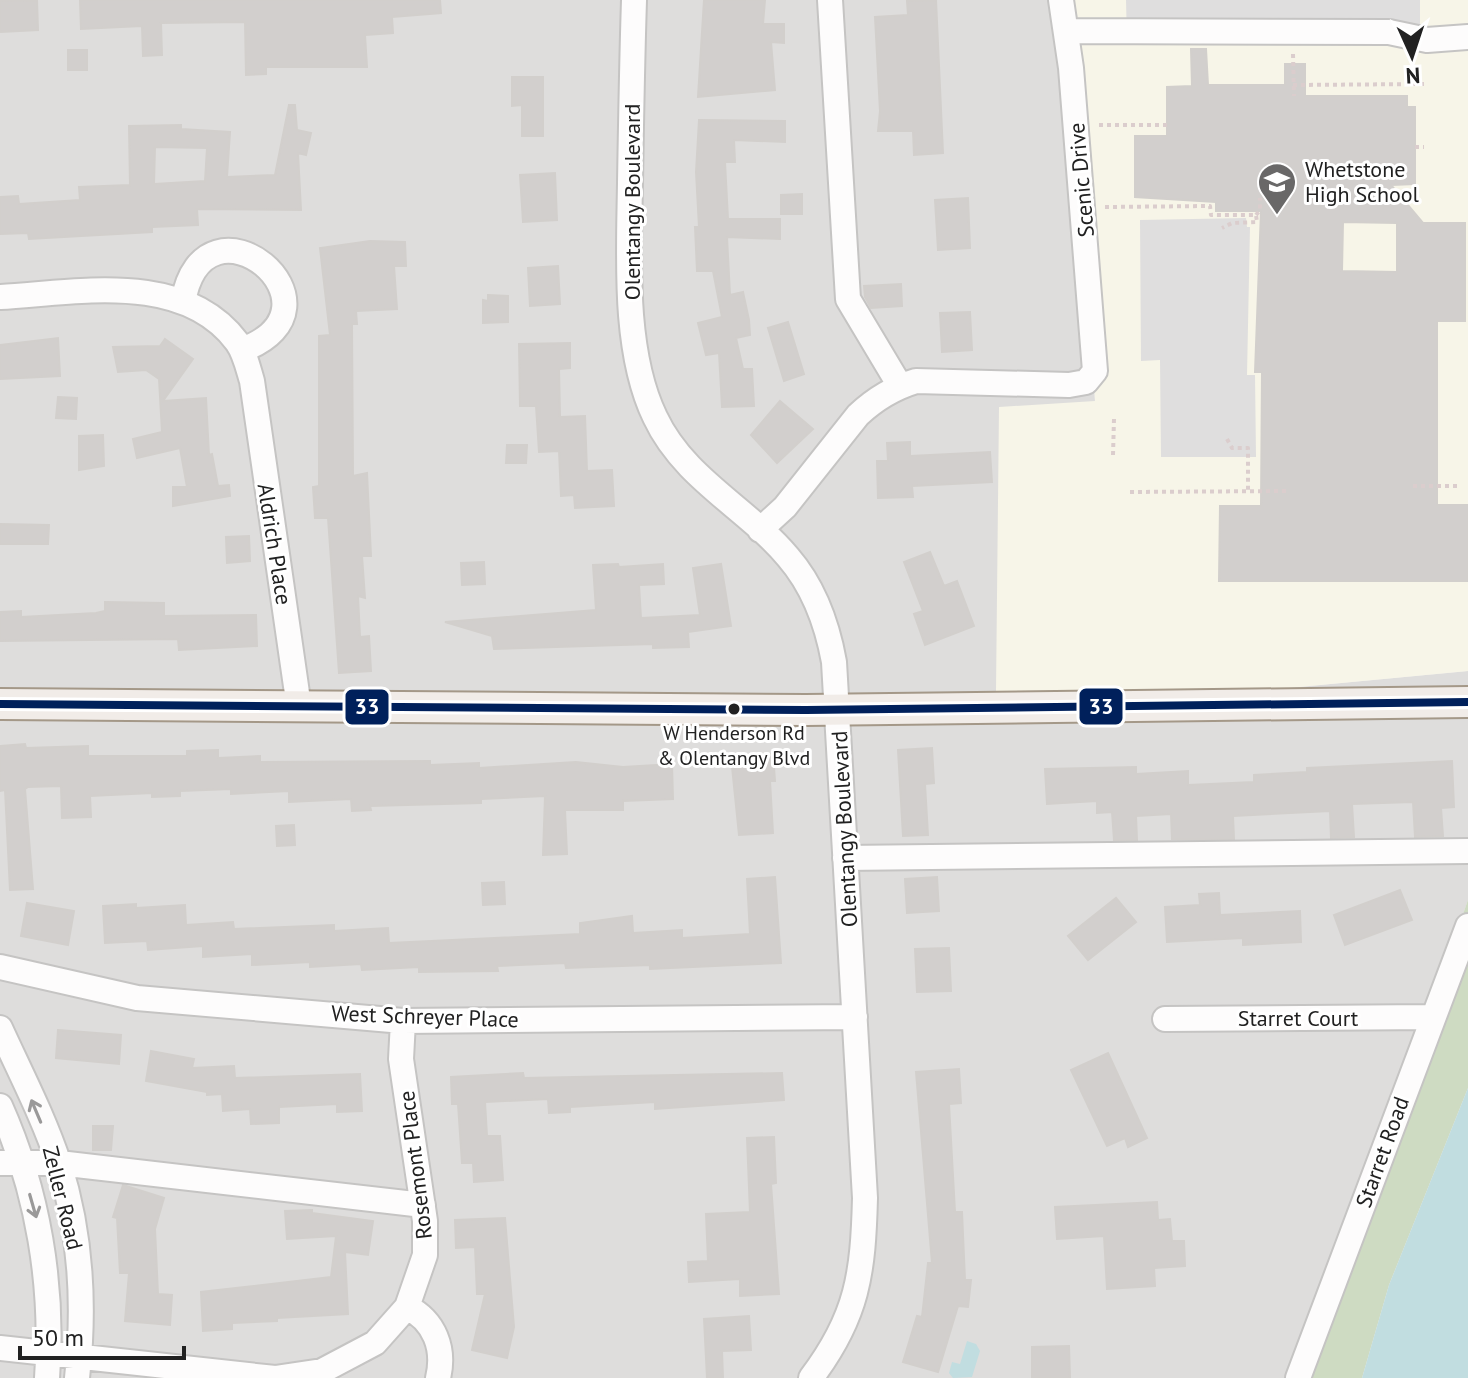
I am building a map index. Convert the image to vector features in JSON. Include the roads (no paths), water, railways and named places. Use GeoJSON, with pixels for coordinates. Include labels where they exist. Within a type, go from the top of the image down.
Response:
{"type":"FeatureCollection","features":[{"type":"Feature","properties":{"kind":"main road"},"geometry":{"type":"LineString","coordinates":[[0,704],[837,709],[1468,702]]}},
{"type":"Feature","properties":{"kind":"street"},"geometry":{"type":"LineString","coordinates":[[619,0],[633,41]]}},
{"type":"Feature","properties":{"kind":"street","name":"Olentangy Boulevard"},"geometry":{"type":"LineString","coordinates":[[634,0],[629,237],[631,299],[641,377],[655,417],[693,473],[788,557],[819,606],[834,662],[865,1198],[863,1255],[852,1310],[832,1351],[811,1378]]}},
{"type":"Feature","properties":{"kind":"street"},"geometry":{"type":"LineString","coordinates":[[760,530],[785,507],[858,415],[871,403],[900,386],[848,299],[830,0]]}},
{"type":"Feature","properties":{"kind":"street","name":"Scenic Drive"},"geometry":{"type":"LineString","coordinates":[[900,386],[916,381],[1069,385],[1086,382],[1095,371],[1061,0]]}},
{"type":"Feature","properties":{"kind":"street"},"geometry":{"type":"LineString","coordinates":[[1066,31],[1389,32],[1427,40],[1468,37]]}},
{"type":"Feature","properties":{"kind":"street"},"geometry":{"type":"LineString","coordinates":[[0,297],[126,291],[157,294],[183,302],[224,330],[242,350],[260,344],[274,331],[282,314],[283,295],[277,277],[265,263],[239,252],[211,256],[196,268],[186,284],[183,302]]}},
{"type":"Feature","properties":{"kind":"street","name":"Aldrich Place"},"geometry":{"type":"LineString","coordinates":[[242,350],[252,381],[299,707]]}},
{"type":"Feature","properties":{"kind":"street"},"geometry":{"type":"LineString","coordinates":[[845,858],[1468,851]]}},
{"type":"Feature","properties":{"kind":"street","name":"Starret Road"},"geometry":{"type":"LineString","coordinates":[[1298,1378],[1468,926]]}},
{"type":"Feature","properties":{"kind":"street","name":"West Schreyer Place"},"geometry":{"type":"LineString","coordinates":[[0,967],[137,998],[403,1021],[855,1017]]}},
{"type":"Feature","properties":{"kind":"street","name":"Starret Court"},"geometry":{"type":"LineString","coordinates":[[1165,1019],[1432,1017]]}},
{"type":"Feature","properties":{"kind":"street","name":"Rosemont Place"},"geometry":{"type":"LineString","coordinates":[[323,1374],[375,1343],[407,1307],[425,1255],[423,1205],[401,1059],[403,1021]]}},
{"type":"Feature","properties":{"kind":"street","name":"Zeller Road"},"geometry":{"type":"LineString","coordinates":[[0,1028],[59,1163],[75,1231],[81,1284],[78,1368]]}},
{"type":"Feature","properties":{"kind":"street","name":"Zeller Road"},"geometry":{"type":"LineString","coordinates":[[0,1106],[10,1163],[36,1216],[45,1263],[48,1366]]}},
{"type":"Feature","properties":{"kind":"street"},"geometry":{"type":"LineString","coordinates":[[10,1163],[59,1163],[423,1205]]}},
{"type":"Feature","properties":{"kind":"street"},"geometry":{"type":"LineString","coordinates":[[407,1307],[424,1319],[438,1340],[441,1364],[438,1378]]}},
{"type":"Feature","properties":{"kind":"street"},"geometry":{"type":"LineString","coordinates":[[0,1348],[48,1366],[275,1378],[323,1374]]}},
{"type":"Feature","properties":{"kind":"water"},"geometry":{"type":"Polygon","coordinates":[[[1468,1088],[1468,1378],[1362,1378],[1389,1285],[1468,1088]]]}},
{"type":"Feature","properties":{"kind":"water"},"geometry":{"type":"Polygon","coordinates":[[[967,1341],[976,1344],[980,1351],[972,1377],[953,1378],[949,1373],[952,1362],[960,1364],[967,1341]]]}},
{"type":"Feature","properties":{"kind":"place","name":"Whetstone High School"},"geometry":{"type":"Point","coordinates":[1277,216]}},
{"type":"Feature","properties":{"kind":"place","name":"W Henderson Rd & Olentangy Blvd"},"geometry":{"type":"Point","coordinates":[734,709]}}]}
